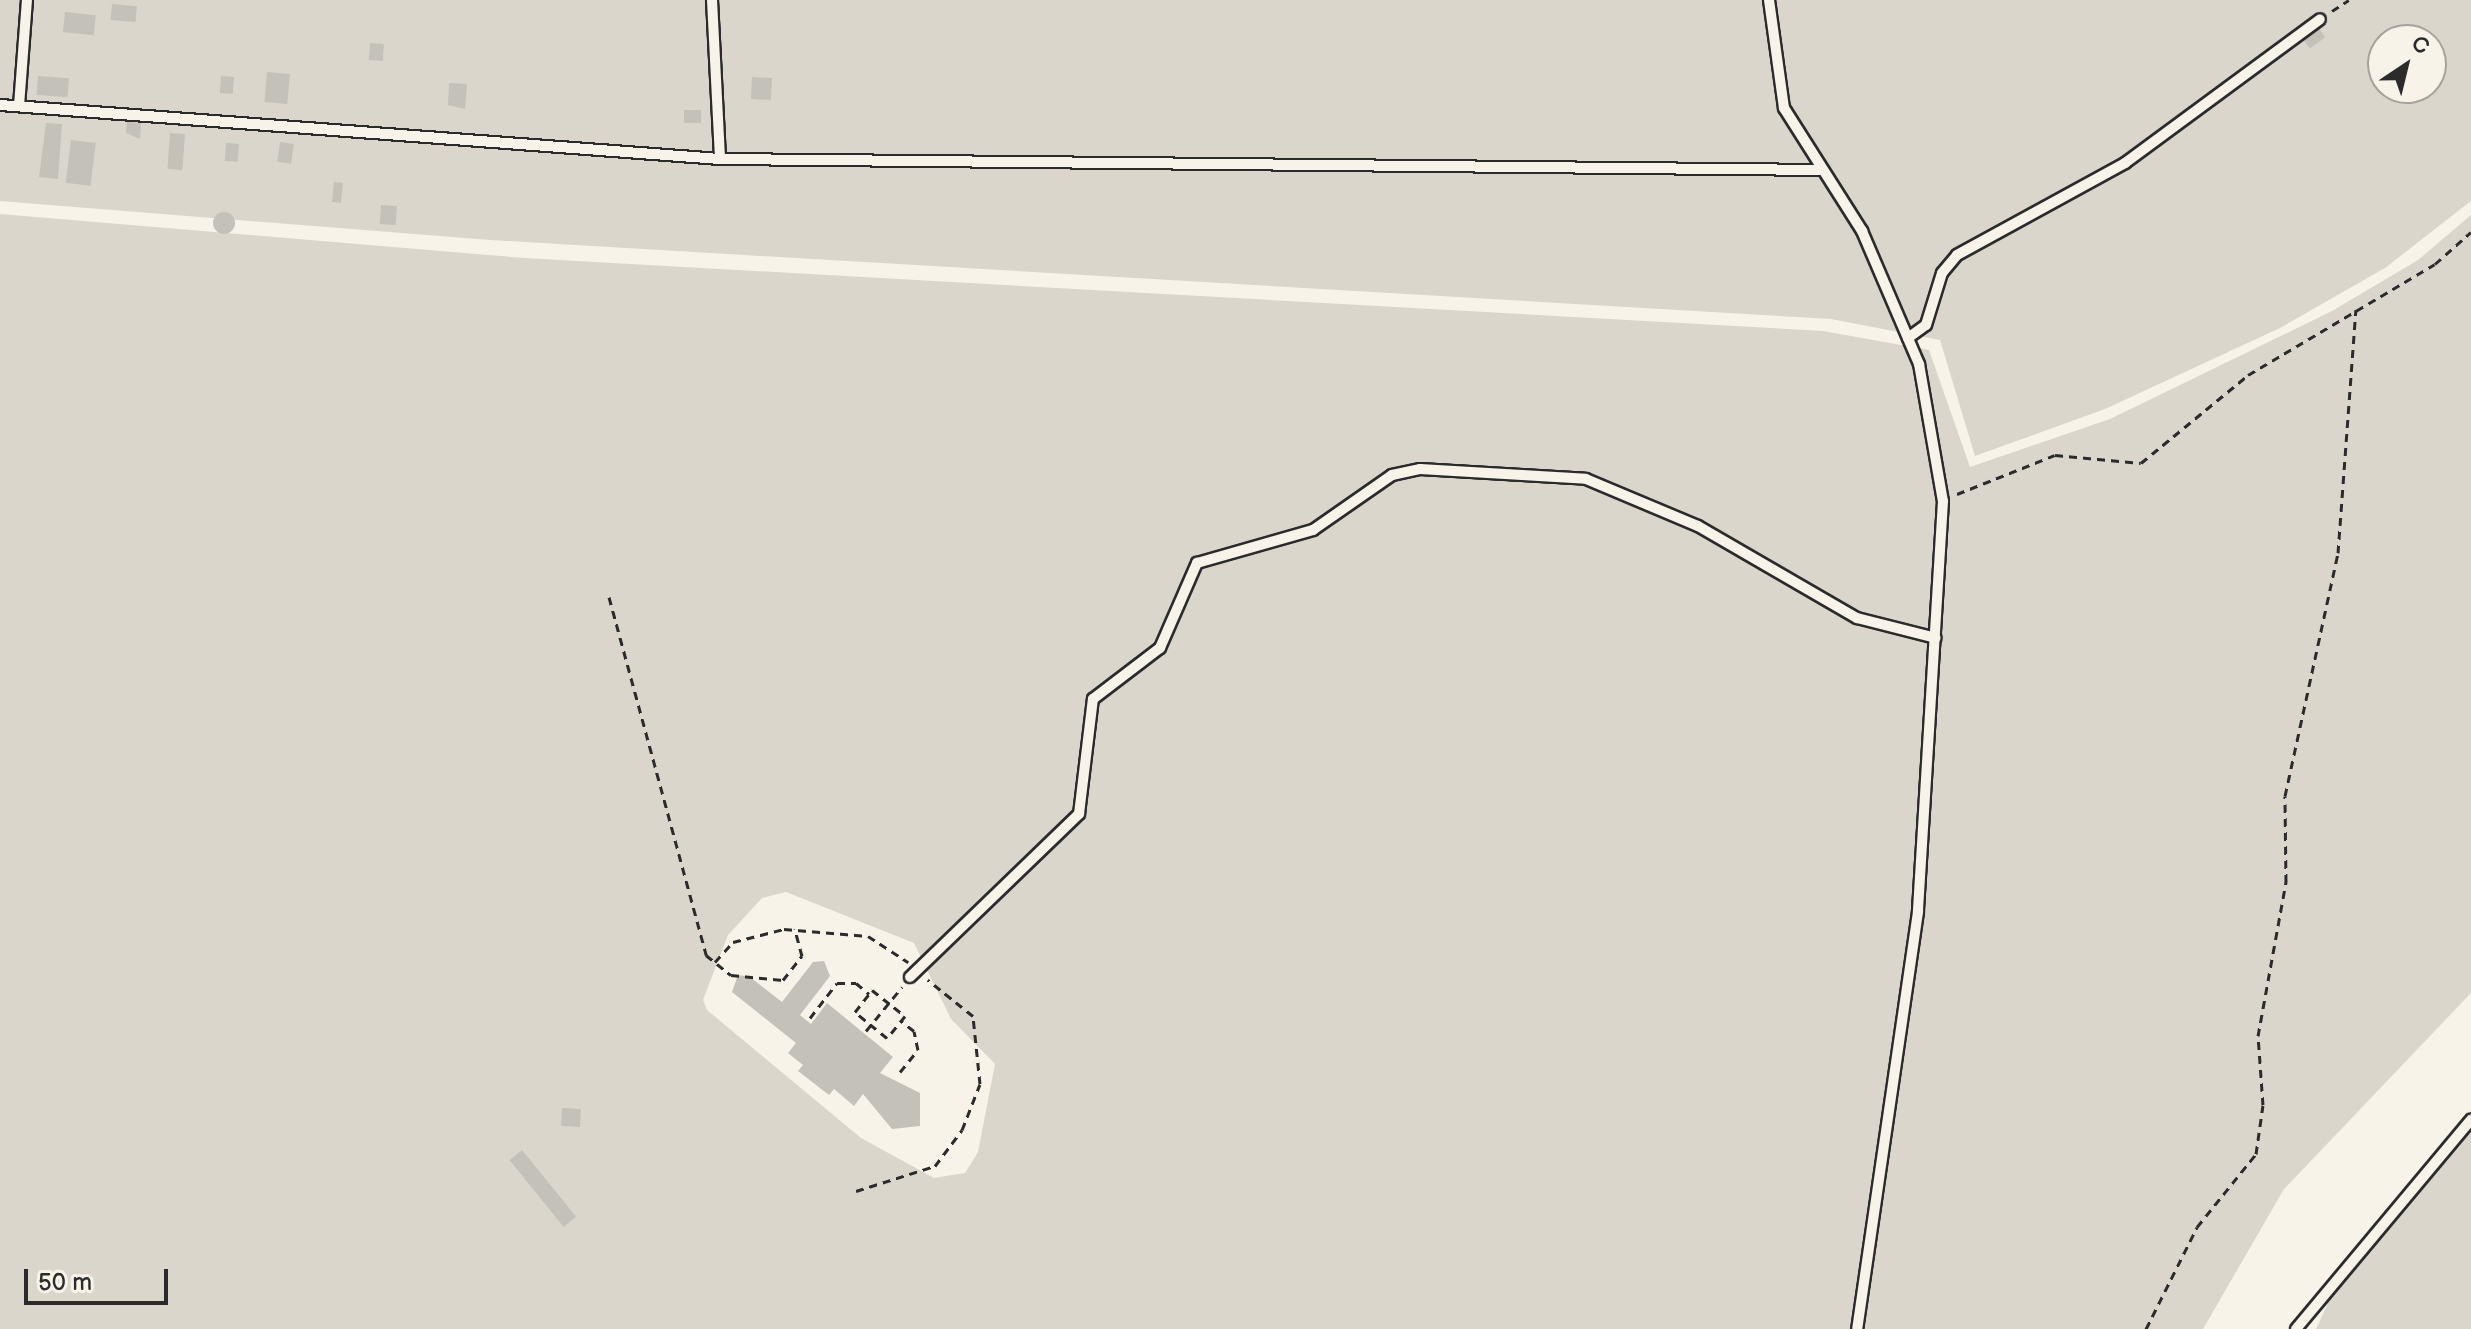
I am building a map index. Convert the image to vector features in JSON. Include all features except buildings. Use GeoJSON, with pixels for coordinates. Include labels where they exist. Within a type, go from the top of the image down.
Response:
{"type":"FeatureCollection","features":[{"type":"Feature","properties":{"kind":"lane"},"geometry":{"type":"LineString","coordinates":[[19,106],[27,0]]}},
{"type":"Feature","properties":{"kind":"lane"},"geometry":{"type":"LineString","coordinates":[[712,0],[720,159]]}},
{"type":"Feature","properties":{"kind":"lane"},"geometry":{"type":"LineString","coordinates":[[1769,0],[1781,97],[1820,170],[1862,231],[1908,338],[1929,404],[1943,501],[1918,912],[1857,1329]]}},
{"type":"Feature","properties":{"kind":"lane"},"geometry":{"type":"LineString","coordinates":[[1908,338],[1926,325],[1938,281],[1957,255],[2125,163],[2320,19]]}},
{"type":"Feature","properties":{"kind":"lane"},"geometry":{"type":"LineString","coordinates":[[0,105],[720,159],[1820,170]]}},
{"type":"Feature","properties":{"kind":"lane"},"geometry":{"type":"LineString","coordinates":[[913,974],[1079,814],[1093,699],[1160,648],[1197,563],[1313,530],[1392,475],[1420,469],[1586,479],[1698,526],[1857,618],[1936,638]]}},
{"type":"Feature","properties":{"kind":"lane"},"geometry":{"type":"LineString","coordinates":[[2296,1329],[2471,1120]]}},
{"type":"Feature","properties":{"kind":"path"},"geometry":{"type":"LineString","coordinates":[[2320,19],[2349,0]]}},
{"type":"Feature","properties":{"kind":"path"},"geometry":{"type":"LineString","coordinates":[[1943,501],[2013,466],[2055,455],[2141,463],[2248,375],[2435,264],[2471,232]]}},
{"type":"Feature","properties":{"kind":"path"},"geometry":{"type":"LineString","coordinates":[[2146,1329],[2197,1227],[2256,1154],[2263,1105],[2258,1036],[2286,882],[2285,796],[2338,553],[2356,310]]}},
{"type":"Feature","properties":{"kind":"path"},"geometry":{"type":"LineString","coordinates":[[609,597],[690,906],[715,962],[731,975],[783,980],[802,956],[795,929]]}},
{"type":"Feature","properties":{"kind":"path"},"geometry":{"type":"LineString","coordinates":[[715,962],[733,942],[795,929],[868,936],[913,974],[973,1016],[980,1084],[962,1130],[935,1166],[856,1191]]}},
{"type":"Feature","properties":{"kind":"path"},"geometry":{"type":"LineString","coordinates":[[866,1031],[913,974]]}},
{"type":"Feature","properties":{"kind":"path"},"geometry":{"type":"LineString","coordinates":[[810,1018],[837,983],[856,983],[905,1016],[887,1038],[855,1012],[869,994]]}},
{"type":"Feature","properties":{"kind":"path"},"geometry":{"type":"LineString","coordinates":[[900,1072],[918,1050],[914,1031],[901,1021]]}},
{"type":"Feature","properties":{"kind":"shaded area"},"geometry":{"type":"Polygon","coordinates":[[[0,0],[2471,0],[2471,201],[2385,268],[2280,328],[2105,409],[1975,456],[1940,340],[1831,319],[490,240],[0,201],[0,0]]]}},
{"type":"Feature","properties":{"kind":"shaded area"},"geometry":{"type":"Polygon","coordinates":[[[0,214],[524,258],[1823,331],[1929,350],[1970,467],[2110,419],[2332,311],[2418,260],[2471,215],[2471,993],[2284,1189],[2203,1329],[0,1329],[0,214]],[[786,892],[762,898],[728,935],[703,1000],[707,1010],[861,1138],[934,1178],[965,1173],[978,1152],[995,1064],[951,1019],[914,943],[786,892]]]}},
{"type":"Feature","properties":{"kind":"shaded area"},"geometry":{"type":"Polygon","coordinates":[[[2471,1120],[2471,1329],[2316,1329],[2341,1275],[2471,1120]]]}}]}
